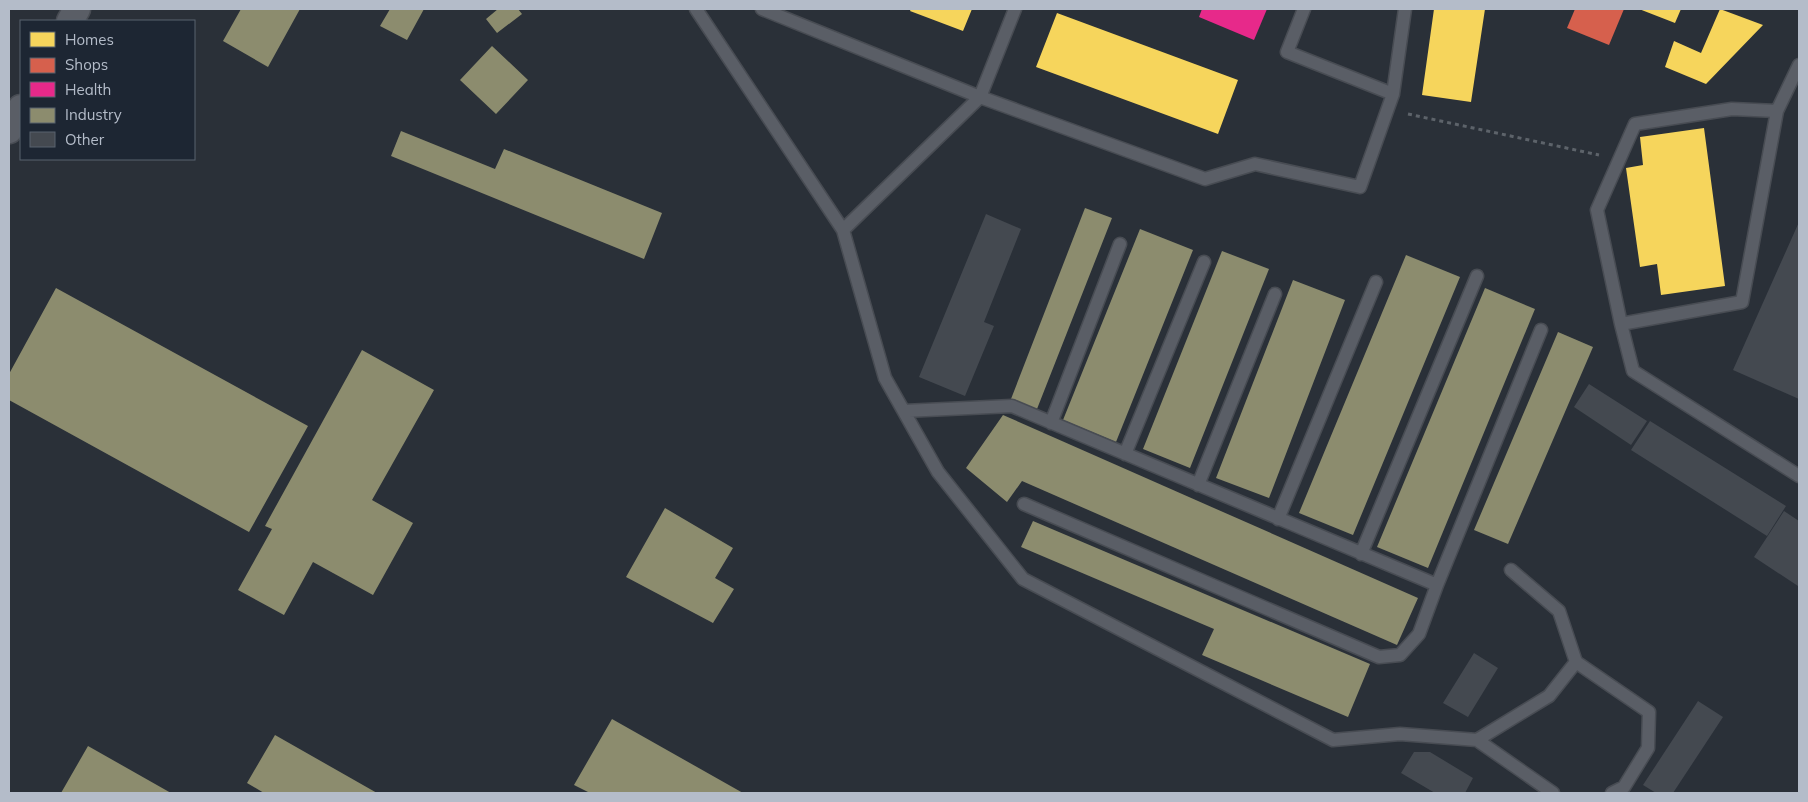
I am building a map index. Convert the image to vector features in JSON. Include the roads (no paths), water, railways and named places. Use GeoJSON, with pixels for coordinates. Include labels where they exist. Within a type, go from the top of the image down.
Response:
{"type":"FeatureCollection","features":[{"type":"Feature","properties":{"kind":"street"},"geometry":{"type":"LineString","coordinates":[[71,20],[77,9]]}},
{"type":"Feature","properties":{"kind":"street"},"geometry":{"type":"LineString","coordinates":[[9,130],[20,110]]}},
{"type":"Feature","properties":{"kind":"lane"},"geometry":{"type":"LineString","coordinates":[[696,9],[843,230],[885,378],[938,472],[1023,579],[1333,740],[1400,734],[1477,740],[1552,793]]}},
{"type":"Feature","properties":{"kind":"lane"},"geometry":{"type":"LineString","coordinates":[[762,9],[980,96],[1205,179],[1254,164],[1360,188],[1393,94],[1405,9]]}},
{"type":"Feature","properties":{"kind":"lane"},"geometry":{"type":"LineString","coordinates":[[843,230],[980,96],[1015,9]]}},
{"type":"Feature","properties":{"kind":"lane"},"geometry":{"type":"LineString","coordinates":[[1304,9],[1287,52],[1393,94]]}},
{"type":"Feature","properties":{"kind":"lane"},"geometry":{"type":"LineString","coordinates":[[1621,324],[1742,302],[1777,111],[1799,65]]}},
{"type":"Feature","properties":{"kind":"lane"},"geometry":{"type":"LineString","coordinates":[[1777,111],[1732,109],[1635,124],[1597,210],[1633,372],[1799,476]]}},
{"type":"Feature","properties":{"kind":"lane"},"geometry":{"type":"LineString","coordinates":[[1051,423],[1120,244]]}},
{"type":"Feature","properties":{"kind":"lane"},"geometry":{"type":"LineString","coordinates":[[1125,454],[1204,262]]}},
{"type":"Feature","properties":{"kind":"lane"},"geometry":{"type":"LineString","coordinates":[[1361,554],[1478,276]]}},
{"type":"Feature","properties":{"kind":"lane"},"geometry":{"type":"LineString","coordinates":[[1278,518],[1376,282]]}},
{"type":"Feature","properties":{"kind":"lane"},"geometry":{"type":"LineString","coordinates":[[1198,485],[1275,294]]}},
{"type":"Feature","properties":{"kind":"lane"},"geometry":{"type":"LineString","coordinates":[[1024,504],[1378,657],[1400,655],[1419,634],[1437,585],[1541,330]]}},
{"type":"Feature","properties":{"kind":"lane"},"geometry":{"type":"LineString","coordinates":[[904,411],[1012,406],[1437,585]]}},
{"type":"Feature","properties":{"kind":"lane"},"geometry":{"type":"LineString","coordinates":[[1511,570],[1559,611],[1576,662],[1650,712],[1648,748],[1624,786],[1612,793]]}},
{"type":"Feature","properties":{"kind":"lane"},"geometry":{"type":"LineString","coordinates":[[1477,740],[1549,696],[1576,662]]}}]}
